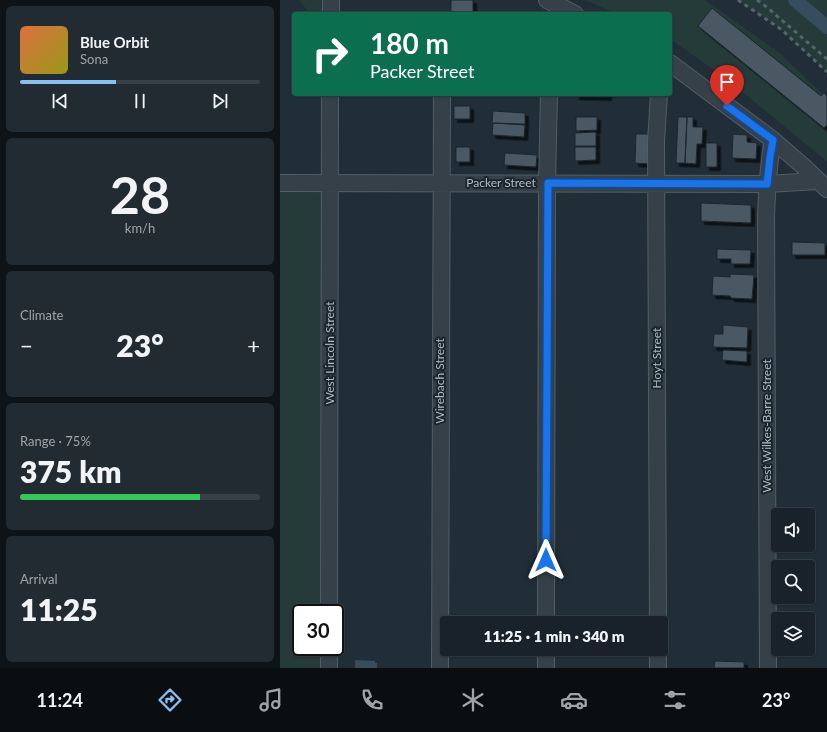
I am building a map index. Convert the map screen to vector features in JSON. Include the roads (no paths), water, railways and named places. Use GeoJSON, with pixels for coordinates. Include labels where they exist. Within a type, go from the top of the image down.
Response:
{"type":"FeatureCollection","features":[{"type":"Feature","properties":{"kind":"street"},"geometry":{"type":"LineString","coordinates":[[331,0],[331,12]]}},
{"type":"Feature","properties":{"kind":"street"},"geometry":{"type":"LineString","coordinates":[[550,5],[569,12]]}},
{"type":"Feature","properties":{"kind":"street"},"geometry":{"type":"LineString","coordinates":[[672,64],[773,140],[823,185]]}},
{"type":"Feature","properties":{"kind":"street","name":"West Lincoln Street"},"geometry":{"type":"LineString","coordinates":[[329,604],[330,96]]}},
{"type":"Feature","properties":{"kind":"street","name":"Wirebach Street"},"geometry":{"type":"LineString","coordinates":[[440,668],[442,96]]}},
{"type":"Feature","properties":{"kind":"street"},"geometry":{"type":"LineString","coordinates":[[546,616],[549,96]]}},
{"type":"Feature","properties":{"kind":"street","name":"Hoyt Street"},"geometry":{"type":"LineString","coordinates":[[658,616],[656,141],[659,96]]}},
{"type":"Feature","properties":{"kind":"street","name":"West Wilkes-Barre Street"},"geometry":{"type":"LineString","coordinates":[[768,668],[766,232],[767,184],[773,140]]}},
{"type":"Feature","properties":{"kind":"street","name":"Packer Street"},"geometry":{"type":"LineString","coordinates":[[280,183],[823,185]]}},
{"type":"Feature","properties":{"kind":"street"},"geometry":{"type":"LineString","coordinates":[[329,656],[329,668]]}},
{"type":"Feature","properties":{"kind":"street"},"geometry":{"type":"LineString","coordinates":[[546,656],[546,668]]}},
{"type":"Feature","properties":{"kind":"street"},"geometry":{"type":"LineString","coordinates":[[658,656],[658,668]]}},
{"type":"Feature","properties":{"kind":"water"},"geometry":{"type":"Polygon","coordinates":[[[355,660],[375,661],[375,663],[377,663],[377,668],[355,668],[355,660]]]}},
{"type":"Feature","properties":{"kind":"waterway"},"geometry":{"type":"LineString","coordinates":[[795,0],[827,27]]}},
{"type":"Feature","properties":{"kind":"railway"},"geometry":{"type":"LineString","coordinates":[[738,0],[782,30],[827,72]]}},
{"type":"Feature","properties":{"kind":"railway"},"geometry":{"type":"LineString","coordinates":[[757,0],[827,59]]}}]}
